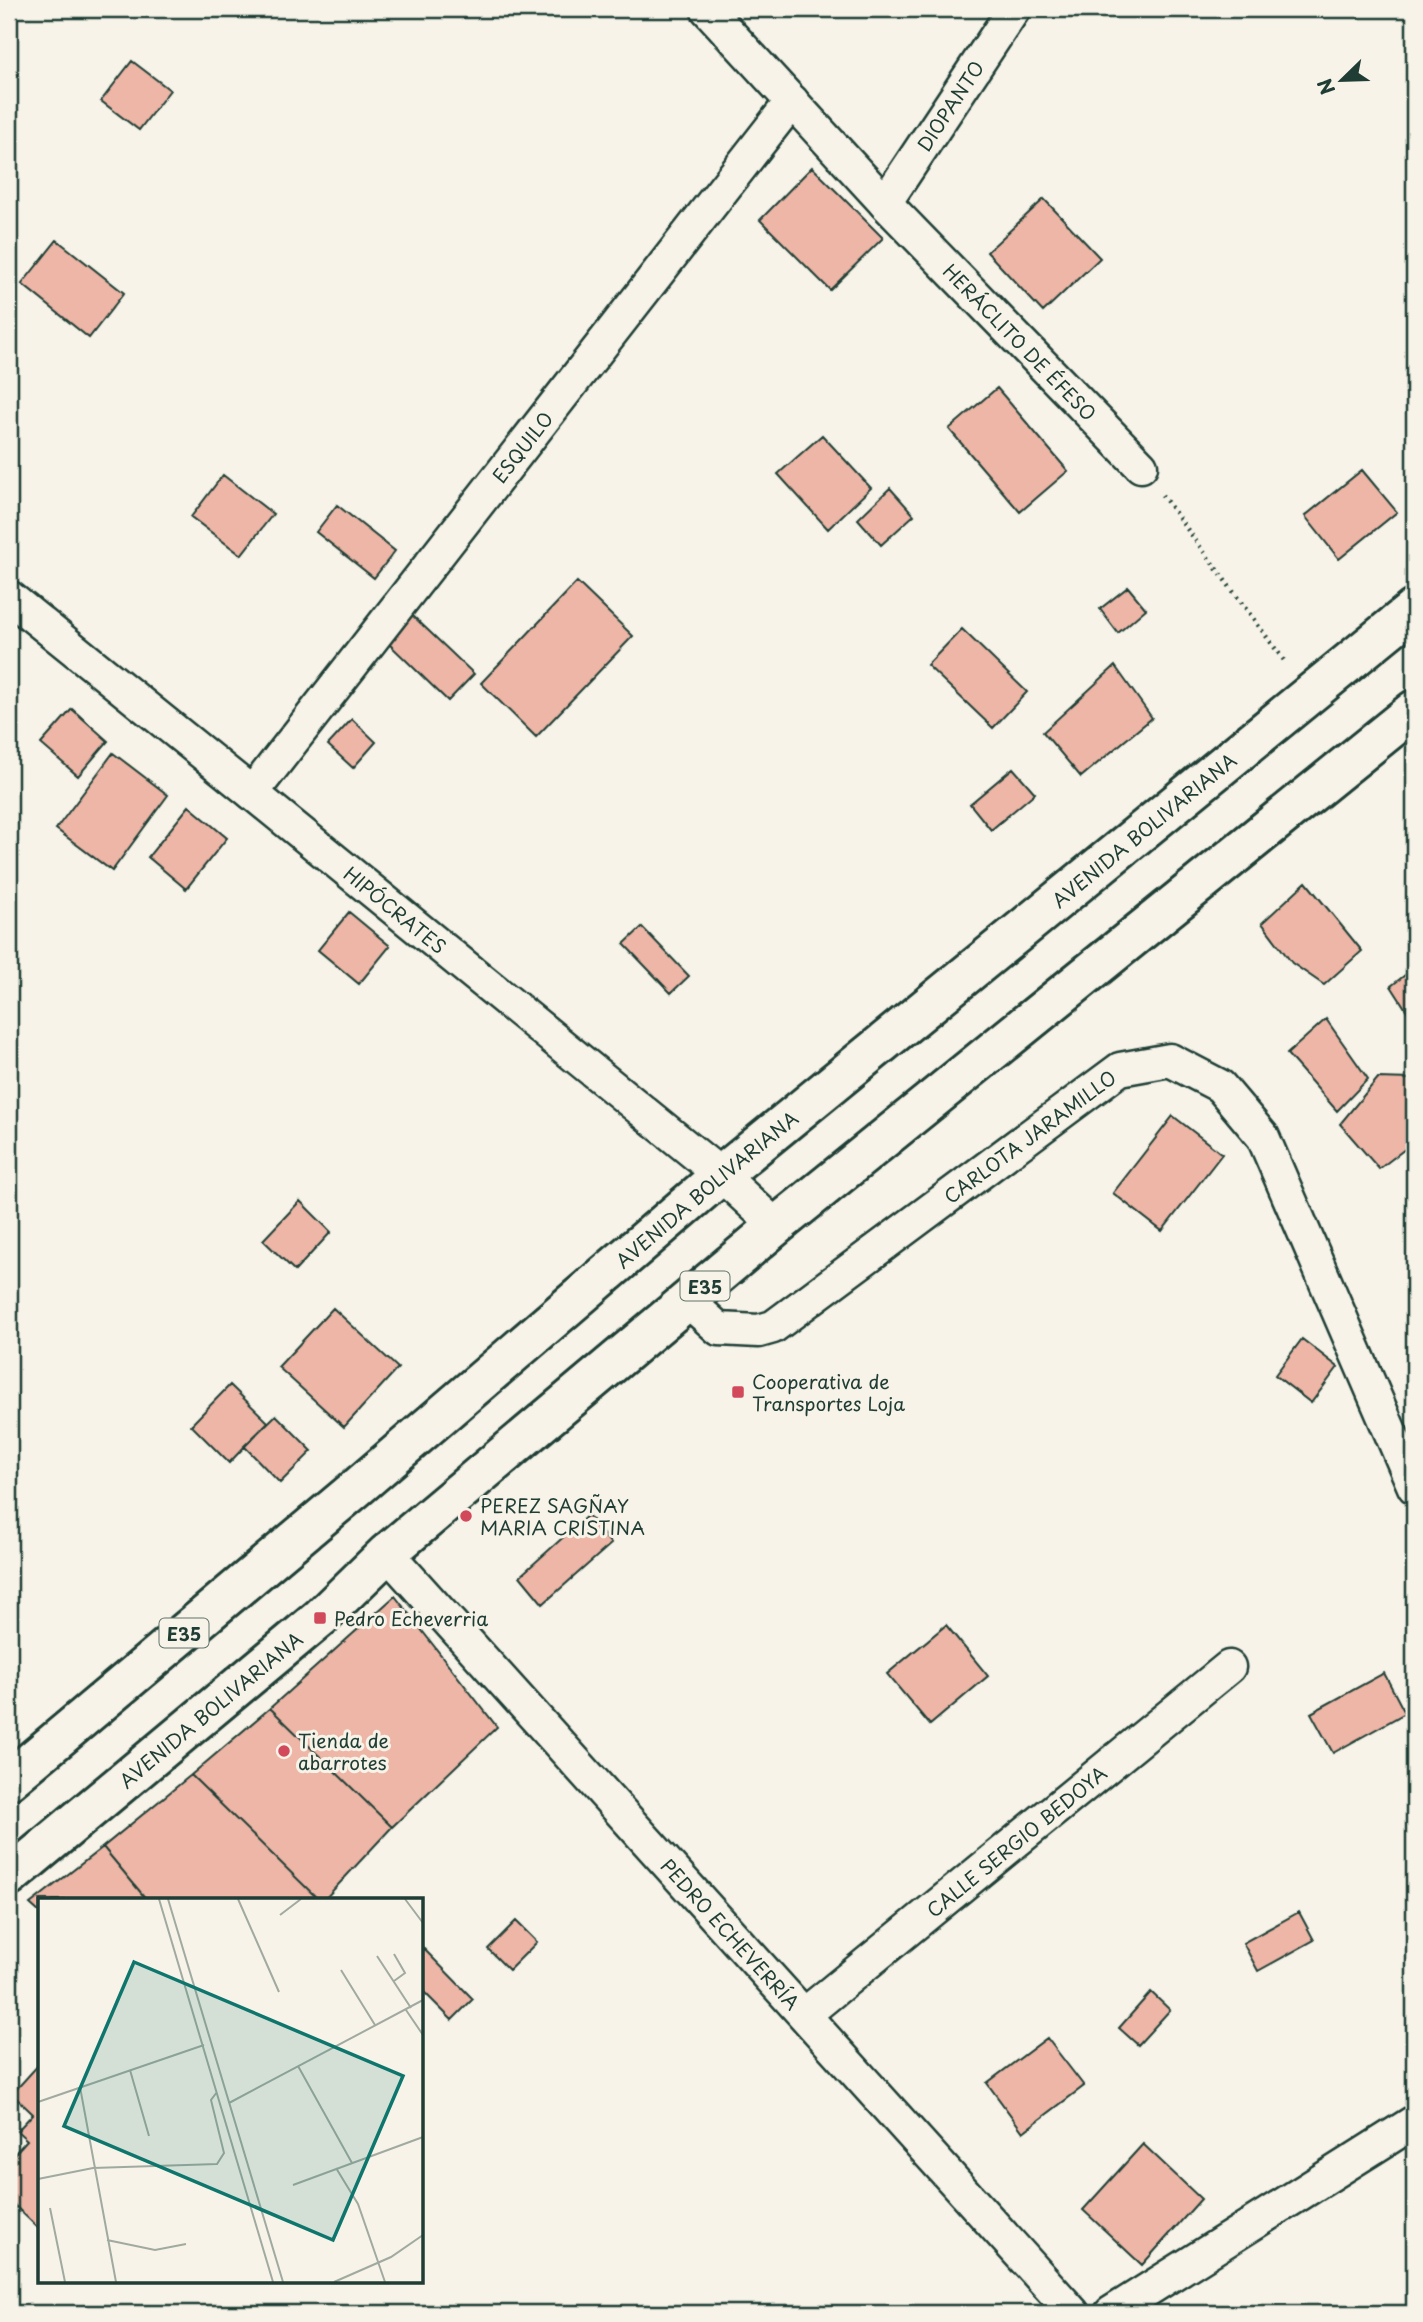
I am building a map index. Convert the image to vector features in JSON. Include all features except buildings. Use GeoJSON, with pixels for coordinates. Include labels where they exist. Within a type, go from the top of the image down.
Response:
{"type":"FeatureCollection","features":[{"type":"Feature","properties":{"kind":"highway","name":"AVENIDA BOLIVARIANA"},"geometry":{"type":"LineString","coordinates":[[9,1780],[359,1486],[721,1175],[1414,609]]}},
{"type":"Feature","properties":{"kind":"highway","name":"AVENIDA BOLIVARIANA"},"geometry":{"type":"LineString","coordinates":[[9,1877],[320,1618],[387,1553],[776,1226],[1414,710]]}},
{"type":"Feature","properties":{"kind":"street","name":"HERÁCLITO DE ÉFESO"},"geometry":{"type":"LineString","coordinates":[[708,9],[885,203],[1141,466]]}},
{"type":"Feature","properties":{"kind":"street","name":"DIOPANTO"},"geometry":{"type":"LineString","coordinates":[[885,203],[1014,9]]}},
{"type":"Feature","properties":{"kind":"street","name":"ESQUILO"},"geometry":{"type":"LineString","coordinates":[[252,793],[792,101]]}},
{"type":"Feature","properties":{"kind":"street","name":"HIPÓCRATES"},"geometry":{"type":"LineString","coordinates":[[9,597],[721,1175],[776,1226]]}},
{"type":"Feature","properties":{"kind":"street","name":"CARLOTA JARAMILLO"},"geometry":{"type":"LineString","coordinates":[[688,1301],[719,1329],[759,1331],[774,1326],[1120,1069],[1170,1059],[1220,1086],[1263,1137],[1414,1487]]}},
{"type":"Feature","properties":{"kind":"street","name":"PEDRO ECHEVERRÍA"},"geometry":{"type":"LineString","coordinates":[[387,1553],[1073,2313]]}},
{"type":"Feature","properties":{"kind":"street","name":"CALLE SERGIO BEDOYA"},"geometry":{"type":"LineString","coordinates":[[805,2014],[1230,1667]]}},
{"type":"Feature","properties":{"kind":"street"},"geometry":{"type":"LineString","coordinates":[[1111,2313],[1414,2122]]}},
{"type":"Feature","properties":{"kind":"path"},"geometry":{"type":"LineString","coordinates":[[1141,466],[1309,695]]}},
{"type":"Feature","properties":{"kind":"place","name":"Cooperativa de Transportes Loja"},"geometry":{"type":"Point","coordinates":[738,1392]}},
{"type":"Feature","properties":{"kind":"place","name":"PEREZ SAGÑAY MARIA CRISTINA"},"geometry":{"type":"Point","coordinates":[466,1516]}},
{"type":"Feature","properties":{"kind":"place","name":"Pedro Echeverria"},"geometry":{"type":"Point","coordinates":[320,1618]}},
{"type":"Feature","properties":{"kind":"place","name":"Tienda de abarrotes"},"geometry":{"type":"Point","coordinates":[284,1751]}}]}
